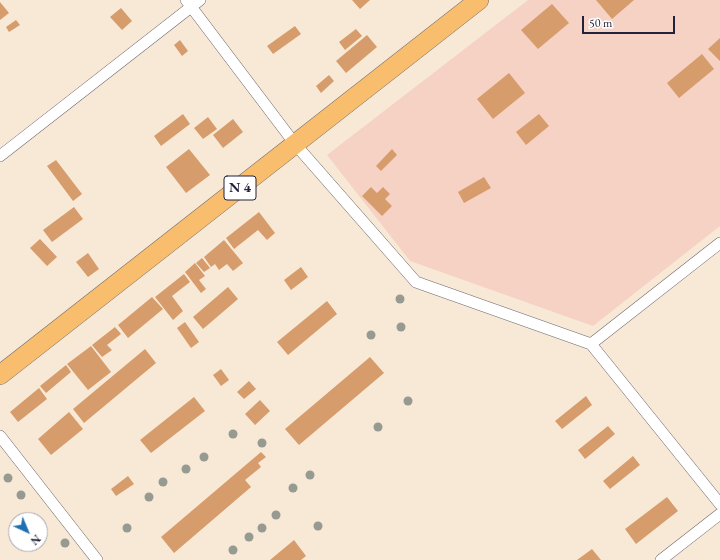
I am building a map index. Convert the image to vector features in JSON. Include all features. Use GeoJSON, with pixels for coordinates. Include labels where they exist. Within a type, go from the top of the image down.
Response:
{"type":"FeatureCollection","features":[{"type":"Feature","properties":{"kind":"highway","name":"N 4"},"geometry":{"type":"LineString","coordinates":[[0,375],[479,0]]}},
{"type":"Feature","properties":{"kind":"street"},"geometry":{"type":"LineString","coordinates":[[0,156],[192,2],[295,144],[416,282],[591,344],[720,504]]}},
{"type":"Feature","properties":{"kind":"street"},"geometry":{"type":"LineString","coordinates":[[591,344],[720,243]]}},
{"type":"Feature","properties":{"kind":"street"},"geometry":{"type":"LineString","coordinates":[[0,436],[97,560]]}},
{"type":"Feature","properties":{"kind":"street"},"geometry":{"type":"LineString","coordinates":[[661,560],[720,514]]}},
{"type":"Feature","properties":{"kind":"shaded area"},"geometry":{"type":"Polygon","coordinates":[[[528,0],[720,0],[720,226],[593,326],[410,261],[327,155],[528,0]]]}},
{"type":"Feature","properties":{"kind":"building"},"geometry":{"type":"Polygon","coordinates":[[[352,0],[370,0],[360,9],[352,0]]]}},
{"type":"Feature","properties":{"kind":"building"},"geometry":{"type":"Polygon","coordinates":[[[596,0],[634,0],[612,19],[596,0]]]}},
{"type":"Feature","properties":{"kind":"building"},"geometry":{"type":"Polygon","coordinates":[[[0,2],[9,13],[0,20],[0,2]]]}},
{"type":"Feature","properties":{"kind":"building"},"geometry":{"type":"Polygon","coordinates":[[[552,4],[569,23],[538,49],[521,30],[552,4]]]}},
{"type":"Feature","properties":{"kind":"building"},"geometry":{"type":"Polygon","coordinates":[[[121,8],[132,21],[122,30],[110,17],[121,8]]]}},
{"type":"Feature","properties":{"kind":"building"},"geometry":{"type":"Polygon","coordinates":[[[16,20],[20,25],[9,32],[6,27],[16,20]]]}},
{"type":"Feature","properties":{"kind":"building"},"geometry":{"type":"Polygon","coordinates":[[[295,26],[301,34],[273,54],[267,46],[295,26]]]}},
{"type":"Feature","properties":{"kind":"building"},"geometry":{"type":"Polygon","coordinates":[[[356,29],[362,36],[345,50],[339,42],[356,29]]]}},
{"type":"Feature","properties":{"kind":"building"},"geometry":{"type":"Polygon","coordinates":[[[367,35],[377,47],[346,73],[336,61],[367,35]]]}},
{"type":"Feature","properties":{"kind":"building"},"geometry":{"type":"Polygon","coordinates":[[[720,38],[720,61],[708,49],[720,38]]]}},
{"type":"Feature","properties":{"kind":"building"},"geometry":{"type":"Polygon","coordinates":[[[180,40],[188,51],[182,56],[174,45],[180,40]]]}},
{"type":"Feature","properties":{"kind":"building"},"geometry":{"type":"Polygon","coordinates":[[[702,54],[714,69],[679,98],[667,83],[702,54]]]}},
{"type":"Feature","properties":{"kind":"building"},"geometry":{"type":"Polygon","coordinates":[[[509,73],[525,93],[493,119],[477,99],[509,73]]]}},
{"type":"Feature","properties":{"kind":"building"},"geometry":{"type":"Polygon","coordinates":[[[329,75],[334,81],[321,93],[316,86],[329,75]]]}},
{"type":"Feature","properties":{"kind":"building"},"geometry":{"type":"Polygon","coordinates":[[[183,114],[190,124],[161,146],[154,136],[183,114]]]}},
{"type":"Feature","properties":{"kind":"building"},"geometry":{"type":"Polygon","coordinates":[[[539,114],[549,126],[526,145],[516,132],[539,114]]]}},
{"type":"Feature","properties":{"kind":"building"},"geometry":{"type":"Polygon","coordinates":[[[208,117],[217,129],[203,139],[194,128],[208,117]]]}},
{"type":"Feature","properties":{"kind":"building"},"geometry":{"type":"Polygon","coordinates":[[[233,119],[243,132],[223,148],[213,135],[233,119]]]}},
{"type":"Feature","properties":{"kind":"building"},"geometry":{"type":"Polygon","coordinates":[[[189,149],[210,175],[186,193],[166,167],[189,149]]]}},
{"type":"Feature","properties":{"kind":"building"},"geometry":{"type":"Polygon","coordinates":[[[392,149],[397,155],[381,171],[376,166],[392,149]]]}},
{"type":"Feature","properties":{"kind":"building"},"geometry":{"type":"Polygon","coordinates":[[[56,160],[82,194],[73,201],[47,166],[56,160]]]}},
{"type":"Feature","properties":{"kind":"building"},"geometry":{"type":"Polygon","coordinates":[[[484,177],[491,188],[464,203],[458,192],[484,177]]]}},
{"type":"Feature","properties":{"kind":"building"},"geometry":{"type":"Polygon","coordinates":[[[371,187],[377,193],[383,187],[390,194],[385,199],[392,206],[382,216],[362,196],[371,187]]]}},
{"type":"Feature","properties":{"kind":"building"},"geometry":{"type":"Polygon","coordinates":[[[74,207],[83,219],[52,242],[43,230],[74,207]]]}},
{"type":"Feature","properties":{"kind":"building"},"geometry":{"type":"Polygon","coordinates":[[[259,212],[275,233],[267,240],[258,230],[234,249],[226,238],[259,212]]]}},
{"type":"Feature","properties":{"kind":"building"},"geometry":{"type":"Polygon","coordinates":[[[40,239],[57,257],[47,266],[30,248],[40,239]]]}},
{"type":"Feature","properties":{"kind":"building"},"geometry":{"type":"Polygon","coordinates":[[[224,240],[243,263],[233,271],[227,264],[219,270],[215,264],[211,267],[204,257],[224,240]]]}},
{"type":"Feature","properties":{"kind":"building"},"geometry":{"type":"Polygon","coordinates":[[[88,253],[99,269],[88,277],[76,262],[88,253]]]}},
{"type":"Feature","properties":{"kind":"building"},"geometry":{"type":"Polygon","coordinates":[[[202,258],[210,268],[204,272],[196,263],[202,258]]]}},
{"type":"Feature","properties":{"kind":"building"},"geometry":{"type":"Polygon","coordinates":[[[195,263],[205,276],[199,280],[206,289],[201,293],[185,272],[195,263]]]}},
{"type":"Feature","properties":{"kind":"building"},"geometry":{"type":"Polygon","coordinates":[[[301,267],[308,277],[291,290],[284,280],[301,267]]]}},
{"type":"Feature","properties":{"kind":"building"},"geometry":{"type":"Polygon","coordinates":[[[184,274],[190,282],[172,296],[183,311],[173,320],[155,297],[184,274]]]}},
{"type":"Feature","properties":{"kind":"building"},"geometry":{"type":"Polygon","coordinates":[[[228,287],[238,299],[203,329],[193,317],[228,287]]]}},
{"type":"Feature","properties":{"kind":"building"},"geometry":{"type":"Polygon","coordinates":[[[152,297],[163,309],[128,338],[118,325],[152,297]]]}},
{"type":"Feature","properties":{"kind":"building"},"geometry":{"type":"Polygon","coordinates":[[[327,301],[337,314],[288,355],[277,342],[327,301]]]}},
{"type":"Feature","properties":{"kind":"building"},"geometry":{"type":"Polygon","coordinates":[[[185,322],[199,342],[191,348],[177,328],[185,322]]]}},
{"type":"Feature","properties":{"kind":"building"},"geometry":{"type":"Polygon","coordinates":[[[115,327],[121,334],[107,345],[112,350],[102,357],[92,345],[115,327]]]}},
{"type":"Feature","properties":{"kind":"building"},"geometry":{"type":"Polygon","coordinates":[[[91,346],[111,372],[88,390],[67,364],[91,346]]]}},
{"type":"Feature","properties":{"kind":"building"},"geometry":{"type":"Polygon","coordinates":[[[145,349],[156,363],[84,423],[73,409],[145,349]]]}},
{"type":"Feature","properties":{"kind":"building"},"geometry":{"type":"Polygon","coordinates":[[[370,357],[384,373],[299,445],[285,429],[370,357]]]}},
{"type":"Feature","properties":{"kind":"building"},"geometry":{"type":"Polygon","coordinates":[[[66,365],[71,372],[46,393],[40,386],[66,365]]]}},
{"type":"Feature","properties":{"kind":"building"},"geometry":{"type":"Polygon","coordinates":[[[221,369],[229,380],[221,386],[213,375],[221,369]]]}},
{"type":"Feature","properties":{"kind":"building"},"geometry":{"type":"Polygon","coordinates":[[[249,381],[256,389],[244,399],[237,392],[249,381]]]}},
{"type":"Feature","properties":{"kind":"building"},"geometry":{"type":"Polygon","coordinates":[[[39,388],[47,399],[18,422],[10,412],[39,388]]]}},
{"type":"Feature","properties":{"kind":"building"},"geometry":{"type":"Polygon","coordinates":[[[586,396],[592,405],[562,429],[555,421],[586,396]]]}},
{"type":"Feature","properties":{"kind":"building"},"geometry":{"type":"Polygon","coordinates":[[[194,397],[205,411],[151,453],[140,440],[194,397]]]}},
{"type":"Feature","properties":{"kind":"building"},"geometry":{"type":"Polygon","coordinates":[[[260,400],[270,411],[255,425],[245,414],[260,400]]]}},
{"type":"Feature","properties":{"kind":"building"},"geometry":{"type":"Polygon","coordinates":[[[69,412],[83,429],[51,455],[38,439],[69,412]]]}},
{"type":"Feature","properties":{"kind":"building"},"geometry":{"type":"Polygon","coordinates":[[[608,426],[615,434],[585,459],[578,450],[608,426]]]}},
{"type":"Feature","properties":{"kind":"building"},"geometry":{"type":"Polygon","coordinates":[[[261,452],[266,457],[258,463],[261,467],[245,480],[251,487],[174,553],[161,537],[261,452]]]}},
{"type":"Feature","properties":{"kind":"building"},"geometry":{"type":"Polygon","coordinates":[[[633,456],[640,465],[610,489],[603,481],[633,456]]]}},
{"type":"Feature","properties":{"kind":"building"},"geometry":{"type":"Polygon","coordinates":[[[128,476],[134,484],[116,496],[111,489],[128,476]]]}},
{"type":"Feature","properties":{"kind":"building"},"geometry":{"type":"Polygon","coordinates":[[[667,497],[678,511],[636,544],[625,529],[667,497]]]}},
{"type":"Feature","properties":{"kind":"building"},"geometry":{"type":"Polygon","coordinates":[[[294,540],[306,556],[301,560],[270,560],[294,540]]]}},
{"type":"Feature","properties":{"kind":"building"},"geometry":{"type":"Polygon","coordinates":[[[592,549],[601,560],[577,560],[592,549]]]}}]}
